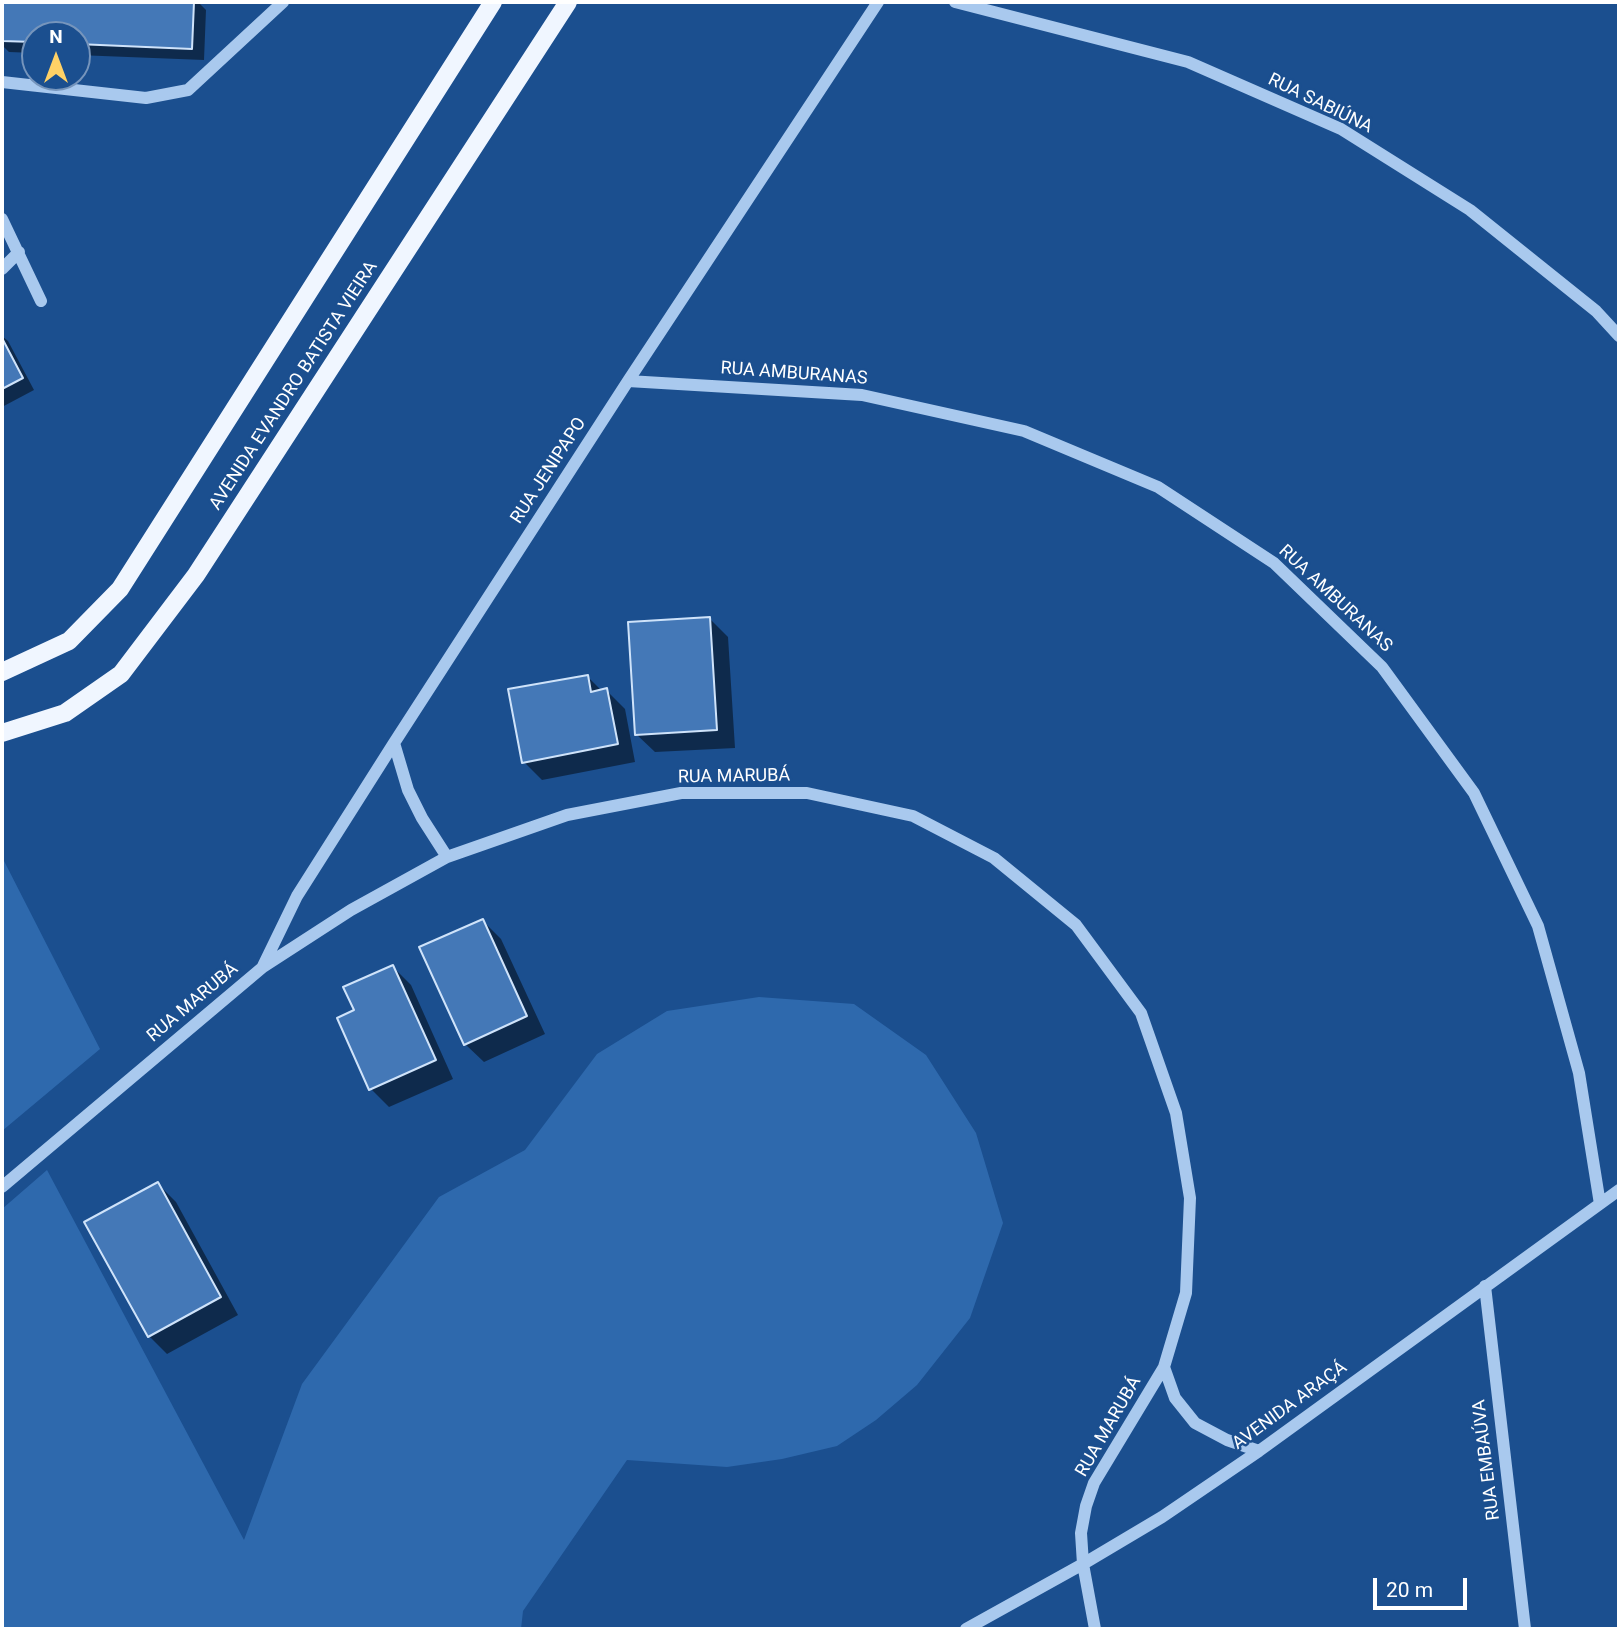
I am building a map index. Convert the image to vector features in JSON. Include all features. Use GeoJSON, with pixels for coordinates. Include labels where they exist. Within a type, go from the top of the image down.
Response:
{"type":"FeatureCollection","features":[{"type":"Feature","properties":{"kind":"main road","name":"AVENIDA EVANDRO BATISTA VIEIRA"},"geometry":{"type":"LineString","coordinates":[[2,672],[69,641],[120,589],[493,2]]}},
{"type":"Feature","properties":{"kind":"main road","name":"AVENIDA EVANDRO BATISTA VIEIRA"},"geometry":{"type":"LineString","coordinates":[[2,733],[65,713],[121,674],[196,575],[568,2]]}},
{"type":"Feature","properties":{"kind":"street"},"geometry":{"type":"LineString","coordinates":[[2,82],[146,98],[188,90],[283,2]]}},
{"type":"Feature","properties":{"kind":"street","name":"RUA JENIPAPO"},"geometry":{"type":"LineString","coordinates":[[263,967],[298,896],[394,743],[878,2]]}},
{"type":"Feature","properties":{"kind":"street","name":"RUA SABIÚNA"},"geometry":{"type":"LineString","coordinates":[[955,2],[1188,62],[1341,129],[1470,210],[1596,311],[1619,336]]}},
{"type":"Feature","properties":{"kind":"street"},"geometry":{"type":"LineString","coordinates":[[2,219],[41,301]]}},
{"type":"Feature","properties":{"kind":"street"},"geometry":{"type":"LineString","coordinates":[[2,269],[19,252]]}},
{"type":"Feature","properties":{"kind":"street","name":"RUA AMBURANAS"},"geometry":{"type":"LineString","coordinates":[[628,381],[862,395],[1024,431],[1158,487],[1274,563],[1382,667],[1474,793],[1538,926],[1579,1073],[1600,1204]]}},
{"type":"Feature","properties":{"kind":"street"},"geometry":{"type":"LineString","coordinates":[[394,743],[408,790],[447,857]]}},
{"type":"Feature","properties":{"kind":"street","name":"RUA MARUBÁ"},"geometry":{"type":"LineString","coordinates":[[2,1186],[263,967],[351,910],[447,857],[567,815],[681,793],[807,793],[913,816],[994,858],[1076,925],[1141,1013],[1176,1113],[1190,1198],[1186,1293],[1164,1367],[1094,1483],[1086,1506],[1082,1533],[1083,1564],[1095,1629]]}},
{"type":"Feature","properties":{"kind":"street","name":"AVENIDA ARAÇÁ"},"geometry":{"type":"LineString","coordinates":[[966,1629],[1162,1517],[1259,1451],[1619,1190]]}},
{"type":"Feature","properties":{"kind":"street","name":"RUA EMBAÚVA"},"geometry":{"type":"LineString","coordinates":[[1485,1286],[1525,1629]]}},
{"type":"Feature","properties":{"kind":"street","name":"RUA MARUBÁ"},"geometry":{"type":"LineString","coordinates":[[1164,1367],[1175,1398],[1195,1423],[1227,1440],[1259,1451]]}},
{"type":"Feature","properties":{"kind":"shaded area"},"geometry":{"type":"Polygon","coordinates":[[[2,857],[100,1049],[2,1131],[2,857]]]}},
{"type":"Feature","properties":{"kind":"shaded area"},"geometry":{"type":"Polygon","coordinates":[[[759,997],[854,1004],[926,1055],[976,1133],[1003,1223],[970,1318],[917,1385],[876,1420],[837,1446],[782,1459],[727,1467],[627,1460],[523,1611],[521,1629],[2,1629],[2,1209],[47,1170],[244,1540],[302,1384],[439,1197],[525,1150],[597,1054],[667,1011],[759,997]]]}},
{"type":"Feature","properties":{"kind":"building"},"geometry":{"type":"Polygon","coordinates":[[[2,2],[194,2],[192,49],[91,45],[91,21],[21,21],[21,42],[2,41],[2,2]]]}},
{"type":"Feature","properties":{"kind":"building"},"geometry":{"type":"Polygon","coordinates":[[[2,338],[23,378],[2,389],[2,338]]]}},
{"type":"Feature","properties":{"kind":"building"},"geometry":{"type":"Polygon","coordinates":[[[710,617],[717,730],[635,735],[628,622],[710,617]]]}},
{"type":"Feature","properties":{"kind":"building"},"geometry":{"type":"Polygon","coordinates":[[[588,675],[591,692],[607,688],[618,744],[522,763],[508,689],[588,675]]]}},
{"type":"Feature","properties":{"kind":"building"},"geometry":{"type":"Polygon","coordinates":[[[483,919],[527,1016],[464,1045],[419,947],[483,919]]]}},
{"type":"Feature","properties":{"kind":"building"},"geometry":{"type":"Polygon","coordinates":[[[393,965],[436,1060],[369,1090],[337,1018],[354,1010],[343,987],[393,965]]]}},
{"type":"Feature","properties":{"kind":"building"},"geometry":{"type":"Polygon","coordinates":[[[158,1182],[221,1297],[148,1337],[84,1222],[158,1182]]]}}]}
